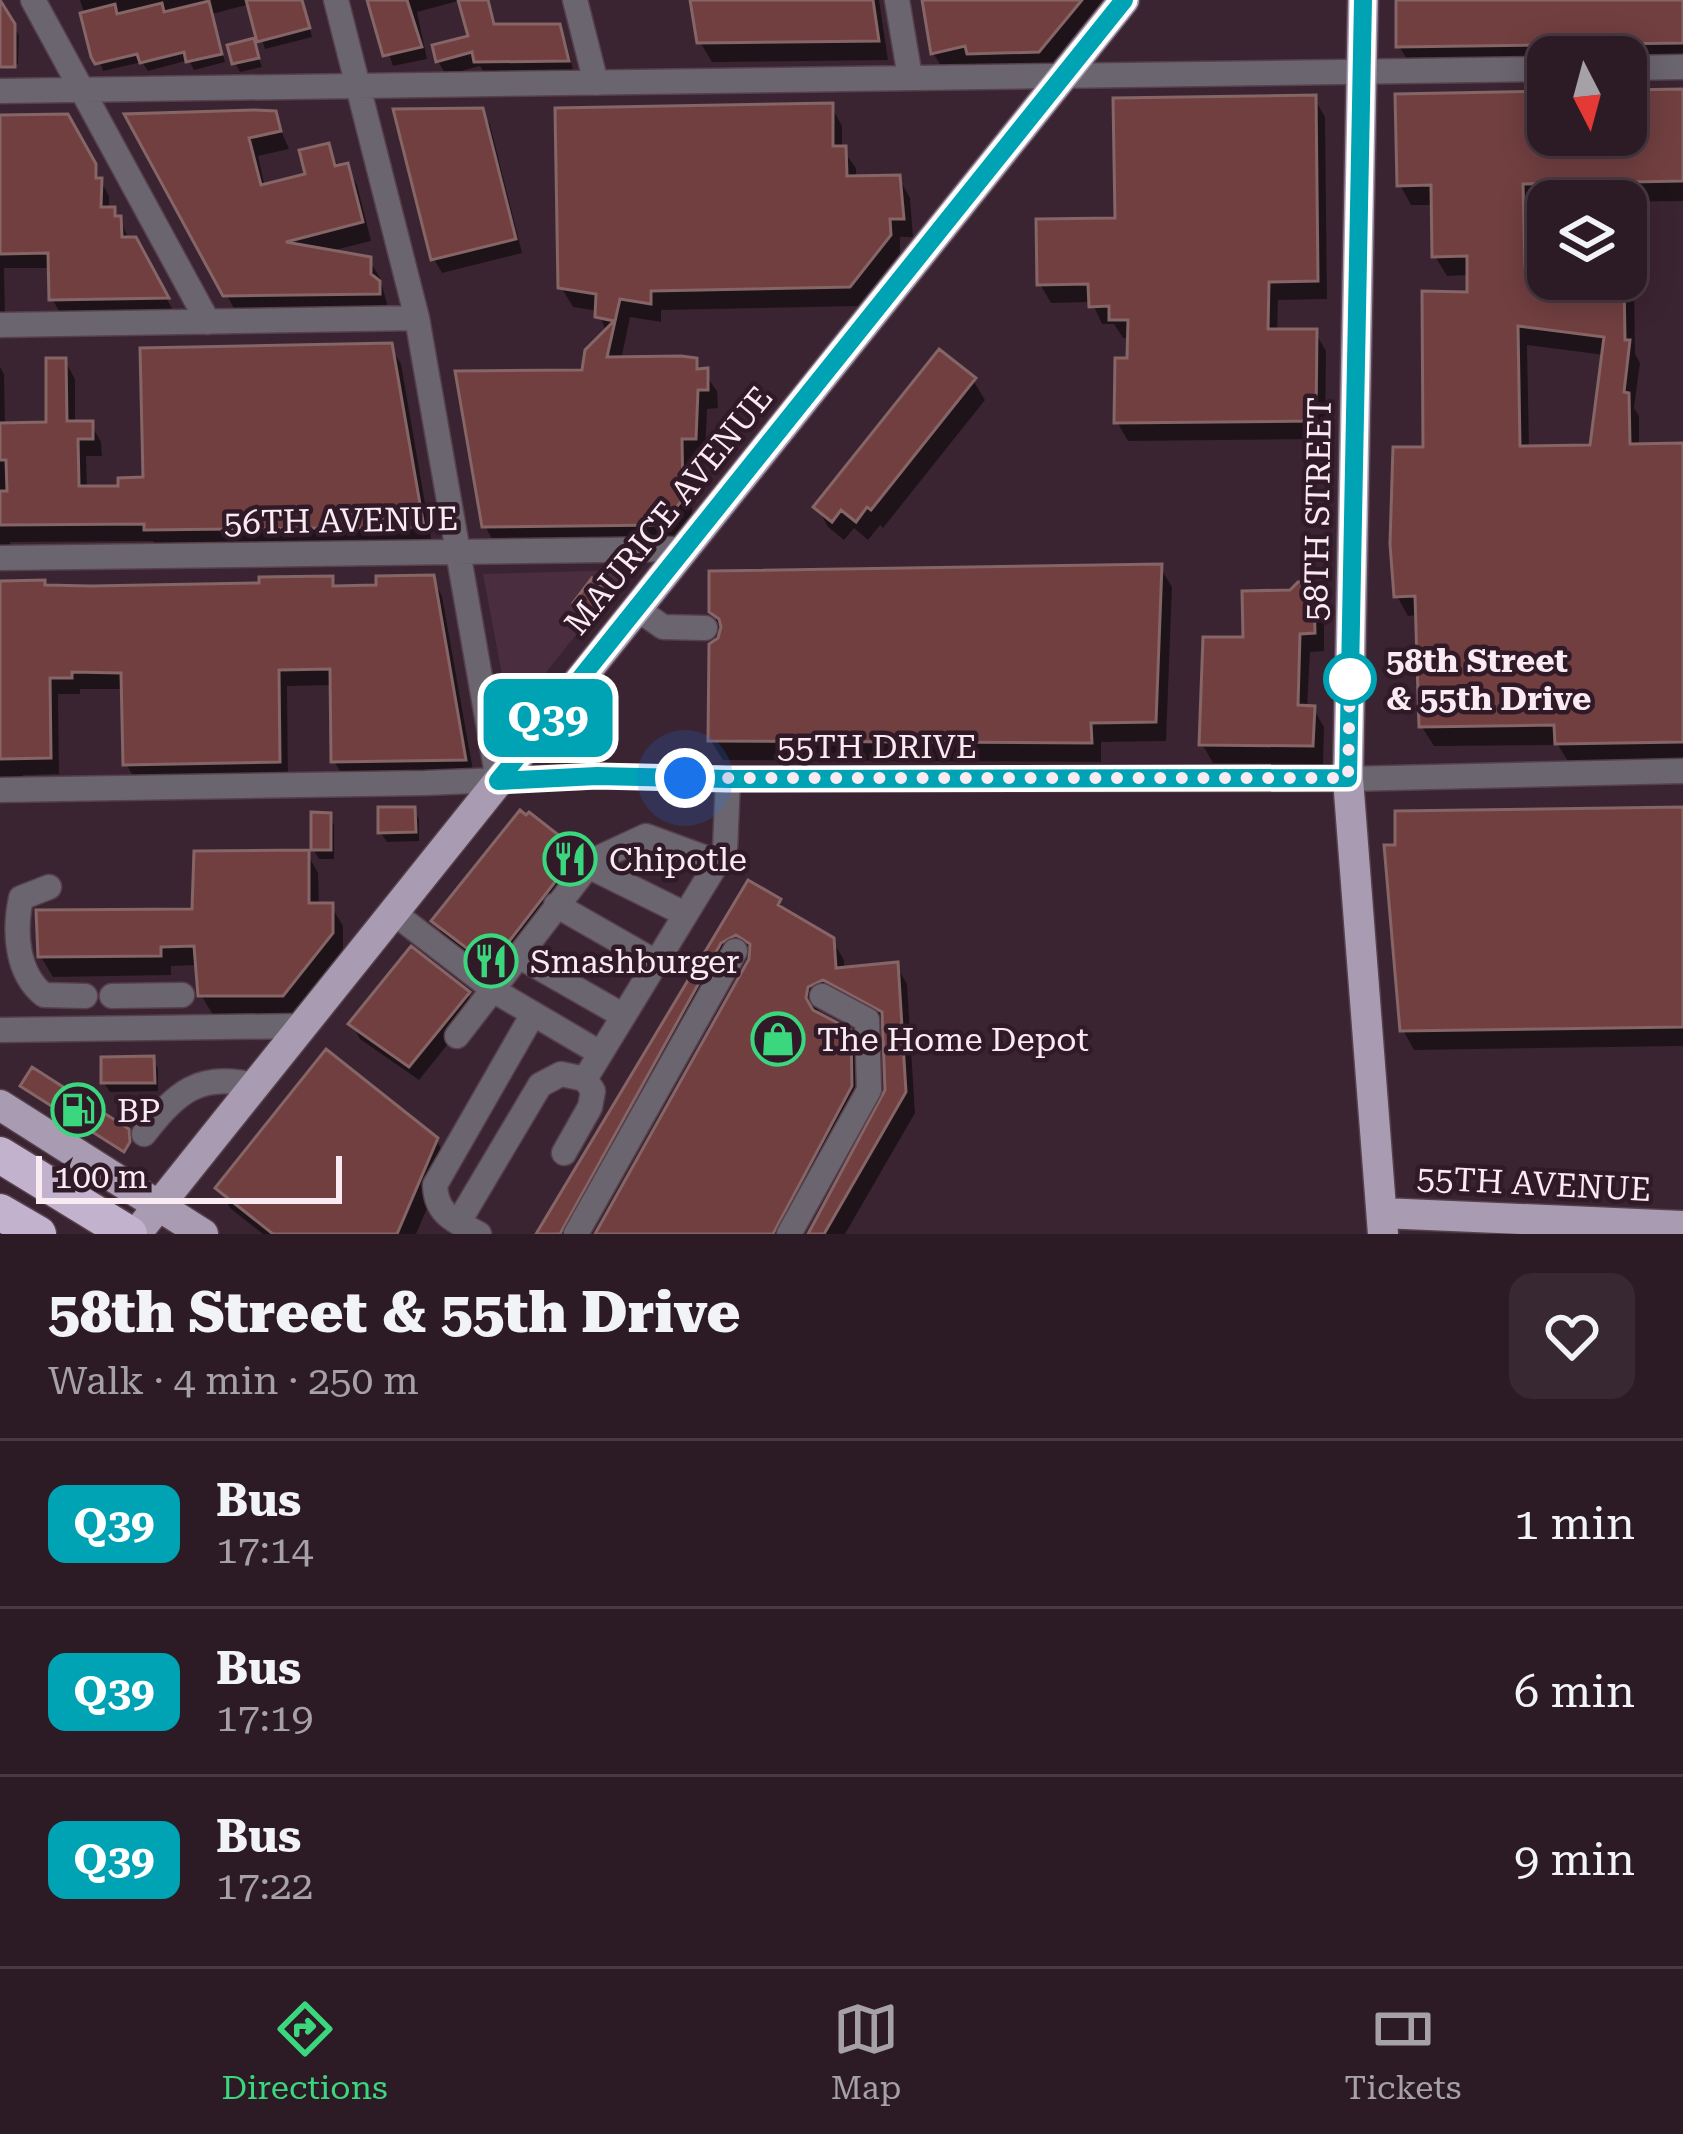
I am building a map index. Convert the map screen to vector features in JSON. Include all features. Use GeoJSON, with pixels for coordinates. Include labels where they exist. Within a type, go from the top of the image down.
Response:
{"type":"FeatureCollection","features":[{"type":"Feature","properties":{"kind":"highway"},"geometry":{"type":"LineString","coordinates":[[0,1155],[132,1234]]}},
{"type":"Feature","properties":{"kind":"highway"},"geometry":{"type":"LineString","coordinates":[[0,1212],[36,1233]]}},
{"type":"Feature","properties":{"kind":"main road","name":"MAURICE AVENUE"},"geometry":{"type":"LineString","coordinates":[[132,1234],[1124,0]]}},
{"type":"Feature","properties":{"kind":"main road","name":"58TH STREET"},"geometry":{"type":"LineString","coordinates":[[1363,0],[1348,778],[1383,1223]]}},
{"type":"Feature","properties":{"kind":"main road"},"geometry":{"type":"LineString","coordinates":[[0,1105],[203,1234]]}},
{"type":"Feature","properties":{"kind":"main road","name":"55TH AVENUE"},"geometry":{"type":"LineString","coordinates":[[1383,1223],[1683,1226]]}},
{"type":"Feature","properties":{"kind":"street"},"geometry":{"type":"LineString","coordinates":[[33,0],[208,322]]}},
{"type":"Feature","properties":{"kind":"street"},"geometry":{"type":"LineString","coordinates":[[336,0],[417,318],[498,781]]}},
{"type":"Feature","properties":{"kind":"street"},"geometry":{"type":"LineString","coordinates":[[575,0],[596,82]]}},
{"type":"Feature","properties":{"kind":"street"},"geometry":{"type":"LineString","coordinates":[[897,0],[910,77]]}},
{"type":"Feature","properties":{"kind":"street"},"geometry":{"type":"LineString","coordinates":[[1647,68],[1683,68]]}},
{"type":"Feature","properties":{"kind":"street"},"geometry":{"type":"LineString","coordinates":[[0,91],[1527,69]]}},
{"type":"Feature","properties":{"kind":"street"},"geometry":{"type":"LineString","coordinates":[[0,325],[417,318]]}},
{"type":"Feature","properties":{"kind":"street","name":"56TH AVENUE"},"geometry":{"type":"LineString","coordinates":[[0,558],[683,549]]}},
{"type":"Feature","properties":{"kind":"street"},"geometry":{"type":"LineString","coordinates":[[636,608],[663,627],[705,628]]}},
{"type":"Feature","properties":{"kind":"street","name":"55TH DRIVE"},"geometry":{"type":"LineString","coordinates":[[0,790],[597,776],[1348,778],[1683,771]]}},
{"type":"Feature","properties":{"kind":"street"},"geometry":{"type":"LineString","coordinates":[[585,1079],[725,850],[728,779]]}},
{"type":"Feature","properties":{"kind":"street"},"geometry":{"type":"LineString","coordinates":[[457,1036],[592,861],[646,836],[717,862]]}},
{"type":"Feature","properties":{"kind":"street"},"geometry":{"type":"LineString","coordinates":[[588,866],[683,913]]}},
{"type":"Feature","properties":{"kind":"street"},"geometry":{"type":"LineString","coordinates":[[50,887],[24,895],[19,907],[24,968],[38,992],[85,996]]}},
{"type":"Feature","properties":{"kind":"street"},"geometry":{"type":"LineString","coordinates":[[556,905],[654,962]]}},
{"type":"Feature","properties":{"kind":"street"},"geometry":{"type":"LineString","coordinates":[[394,913],[492,988],[600,1053]]}},
{"type":"Feature","properties":{"kind":"street"},"geometry":{"type":"LineString","coordinates":[[576,1234],[734,951]]}},
{"type":"Feature","properties":{"kind":"street"},"geometry":{"type":"LineString","coordinates":[[517,955],[622,1015]]}},
{"type":"Feature","properties":{"kind":"street"},"geometry":{"type":"LineString","coordinates":[[112,996],[182,995]]}},
{"type":"Feature","properties":{"kind":"street"},"geometry":{"type":"LineString","coordinates":[[45,1030],[48,996]]}},
{"type":"Feature","properties":{"kind":"street"},"geometry":{"type":"LineString","coordinates":[[789,1234],[868,1090],[867,1020],[822,996]]}},
{"type":"Feature","properties":{"kind":"street"},"geometry":{"type":"LineString","coordinates":[[533,1014],[435,1185],[435,1199],[444,1215],[462,1229],[540,1085],[561,1074],[585,1079],[593,1091],[590,1107],[564,1153]]}},
{"type":"Feature","properties":{"kind":"street"},"geometry":{"type":"LineString","coordinates":[[0,1030],[302,1026]]}},
{"type":"Feature","properties":{"kind":"street"},"geometry":{"type":"LineString","coordinates":[[144,1134],[168,1103],[197,1084],[226,1079],[254,1085]]}},
{"type":"Feature","properties":{"kind":"shaded area"},"geometry":{"type":"Polygon","coordinates":[[[622,570],[625,574],[510,717],[483,574],[622,570]]]}},
{"type":"Feature","properties":{"kind":"building"},"geometry":{"type":"Polygon","coordinates":[[[0,0],[15,24],[15,67],[0,67],[0,0]]]}},
{"type":"Feature","properties":{"kind":"building"},"geometry":{"type":"Polygon","coordinates":[[[246,0],[302,0],[310,28],[257,42],[246,0]]]}},
{"type":"Feature","properties":{"kind":"building"},"geometry":{"type":"Polygon","coordinates":[[[367,0],[407,0],[422,47],[383,56],[367,0]]]}},
{"type":"Feature","properties":{"kind":"building"},"geometry":{"type":"Polygon","coordinates":[[[458,0],[488,0],[494,24],[560,24],[569,61],[474,62],[472,52],[436,62],[432,45],[468,36],[458,0]]]}},
{"type":"Feature","properties":{"kind":"building"},"geometry":{"type":"Polygon","coordinates":[[[690,0],[873,0],[879,41],[697,43],[690,0]]]}},
{"type":"Feature","properties":{"kind":"building"},"geometry":{"type":"Polygon","coordinates":[[[922,0],[1082,0],[1039,52],[967,54],[965,46],[931,54],[922,0]]]}},
{"type":"Feature","properties":{"kind":"building"},"geometry":{"type":"Polygon","coordinates":[[[1396,0],[1683,0],[1683,43],[1647,44],[1647,36],[1527,36],[1527,45],[1396,47],[1396,0]]]}},
{"type":"Feature","properties":{"kind":"building"},"geometry":{"type":"Polygon","coordinates":[[[209,1],[222,54],[186,62],[184,52],[140,63],[137,54],[95,64],[91,57],[80,13],[115,4],[117,14],[162,3],[164,12],[209,1]]]}},
{"type":"Feature","properties":{"kind":"building"},"geometry":{"type":"Polygon","coordinates":[[[254,38],[259,58],[232,64],[227,45],[254,38]]]}},
{"type":"Feature","properties":{"kind":"building"},"geometry":{"type":"Polygon","coordinates":[[[1683,89],[1683,181],[1527,180],[1523,184],[1527,300],[1624,300],[1625,340],[1630,340],[1624,392],[1629,393],[1630,444],[1683,443],[1683,742],[1555,744],[1554,725],[1419,727],[1415,596],[1394,597],[1390,544],[1393,447],[1423,447],[1422,291],[1467,292],[1467,256],[1432,257],[1431,185],[1397,186],[1395,94],[1527,91],[1527,156],[1647,156],[1647,90],[1683,89]],[[1518,326],[1520,446],[1590,445],[1604,337],[1518,326]]]}},
{"type":"Feature","properties":{"kind":"building"},"geometry":{"type":"Polygon","coordinates":[[[1316,95],[1318,281],[1269,282],[1268,329],[1317,329],[1316,421],[1114,423],[1115,358],[1127,358],[1128,320],[1109,320],[1109,306],[1089,307],[1088,284],[1037,285],[1036,219],[1115,218],[1113,98],[1316,95]]]}},
{"type":"Feature","properties":{"kind":"building"},"geometry":{"type":"Polygon","coordinates":[[[833,103],[833,146],[846,146],[847,176],[900,175],[904,219],[890,219],[891,235],[850,287],[651,291],[651,304],[620,299],[607,357],[681,356],[697,358],[697,369],[708,368],[708,390],[698,390],[696,439],[682,439],[683,499],[662,525],[482,527],[455,371],[582,370],[585,350],[614,321],[595,317],[596,294],[558,288],[555,108],[833,103]]]}},
{"type":"Feature","properties":{"kind":"building"},"geometry":{"type":"Polygon","coordinates":[[[483,108],[516,239],[431,260],[393,109],[483,108]]]}},
{"type":"Feature","properties":{"kind":"building"},"geometry":{"type":"Polygon","coordinates":[[[276,111],[281,131],[249,138],[261,185],[305,174],[299,150],[329,143],[335,166],[348,163],[363,222],[286,242],[371,257],[371,274],[380,281],[380,294],[223,296],[124,114],[276,111]]]}},
{"type":"Feature","properties":{"kind":"building"},"geometry":{"type":"Polygon","coordinates":[[[68,114],[96,164],[96,178],[102,178],[101,207],[115,207],[115,216],[121,216],[122,237],[136,237],[169,298],[49,300],[48,253],[0,254],[0,115],[68,114]]]}},
{"type":"Feature","properties":{"kind":"building"},"geometry":{"type":"Polygon","coordinates":[[[392,343],[424,527],[144,530],[144,524],[0,525],[0,491],[7,491],[6,460],[0,460],[0,423],[46,422],[46,358],[66,358],[67,421],[93,421],[93,439],[78,439],[79,486],[118,486],[118,478],[143,477],[140,348],[392,343]]]}},
{"type":"Feature","properties":{"kind":"building"},"geometry":{"type":"Polygon","coordinates":[[[939,349],[976,378],[871,510],[867,507],[856,522],[841,510],[832,522],[813,507],[939,349]]]}},
{"type":"Feature","properties":{"kind":"building"},"geometry":{"type":"Polygon","coordinates":[[[1162,564],[1156,722],[1091,723],[1092,743],[708,741],[709,644],[718,638],[721,627],[709,612],[709,571],[1162,564]]]}},
{"type":"Feature","properties":{"kind":"building"},"geometry":{"type":"Polygon","coordinates":[[[434,575],[466,760],[331,762],[330,669],[279,670],[280,762],[123,765],[121,673],[72,672],[72,678],[50,678],[51,758],[0,759],[0,581],[91,586],[259,583],[259,577],[333,576],[333,586],[376,585],[376,576],[434,575]]]}},
{"type":"Feature","properties":{"kind":"building"},"geometry":{"type":"Polygon","coordinates":[[[592,578],[608,591],[589,615],[573,603],[592,578]]]}},
{"type":"Feature","properties":{"kind":"building"},"geometry":{"type":"Polygon","coordinates":[[[1298,582],[1308,582],[1314,592],[1315,633],[1300,634],[1298,705],[1315,706],[1313,746],[1199,745],[1203,637],[1243,637],[1242,591],[1290,590],[1298,582]]]}},
{"type":"Feature","properties":{"kind":"building"},"geometry":{"type":"Polygon","coordinates":[[[378,807],[415,807],[416,832],[378,833],[378,807]]]}},
{"type":"Feature","properties":{"kind":"building"},"geometry":{"type":"Polygon","coordinates":[[[1683,807],[1683,1027],[1400,1031],[1384,845],[1395,845],[1395,811],[1683,807]]]}},
{"type":"Feature","properties":{"kind":"building"},"geometry":{"type":"Polygon","coordinates":[[[520,810],[579,851],[490,966],[431,921],[520,810]]]}},
{"type":"Feature","properties":{"kind":"building"},"geometry":{"type":"Polygon","coordinates":[[[311,812],[331,813],[331,850],[311,850],[311,812]]]}},
{"type":"Feature","properties":{"kind":"building"},"geometry":{"type":"Polygon","coordinates":[[[309,850],[309,903],[333,903],[333,933],[283,996],[198,996],[194,946],[161,947],[161,956],[38,957],[36,910],[192,909],[194,851],[309,850]]]}},
{"type":"Feature","properties":{"kind":"building","name":"The Home Depot"},"geometry":{"type":"Polygon","coordinates":[[[748,880],[781,899],[778,905],[834,938],[836,968],[898,962],[906,1092],[824,1234],[808,1234],[885,1090],[882,1012],[823,980],[808,987],[806,998],[813,1010],[851,1030],[852,1086],[773,1234],[595,1234],[749,959],[750,944],[736,935],[721,943],[560,1234],[536,1234],[748,880]]]}},
{"type":"Feature","properties":{"kind":"building"},"geometry":{"type":"Polygon","coordinates":[[[411,946],[470,992],[409,1067],[348,1024],[411,946]]]}},
{"type":"Feature","properties":{"kind":"building"},"geometry":{"type":"Polygon","coordinates":[[[326,1049],[438,1138],[397,1234],[273,1234],[215,1188],[326,1049]]]}},
{"type":"Feature","properties":{"kind":"building"},"geometry":{"type":"Polygon","coordinates":[[[154,1056],[155,1083],[101,1083],[101,1057],[154,1056]]]}},
{"type":"Feature","properties":{"kind":"building","name":"BP"},"geometry":{"type":"Polygon","coordinates":[[[32,1067],[129,1129],[130,1142],[124,1152],[20,1086],[32,1067]]]}},
{"type":"Feature","properties":{"kind":"bus line","name":"Q39"},"geometry":{"type":"LineString","coordinates":[[1124,0],[498,781],[597,776],[1348,778],[1363,0]]}},
{"type":"Feature","properties":{"kind":"place","name":"58th Street & 55th Drive"},"geometry":{"type":"Point","coordinates":[1350,679]}},
{"type":"Feature","properties":{"kind":"place","name":"Chipotle"},"geometry":{"type":"Point","coordinates":[570,859]}},
{"type":"Feature","properties":{"kind":"place","name":"Smashburger"},"geometry":{"type":"Point","coordinates":[491,961]}},
{"type":"Feature","properties":{"kind":"place","name":"The Home Depot"},"geometry":{"type":"Point","coordinates":[778,1039]}},
{"type":"Feature","properties":{"kind":"place","name":"BP"},"geometry":{"type":"Point","coordinates":[78,1110]}},
{"type":"Feature","properties":{"kind":"route"},"geometry":{"type":"LineString","coordinates":[[685,778],[1348,778],[1350,679]]}}]}
